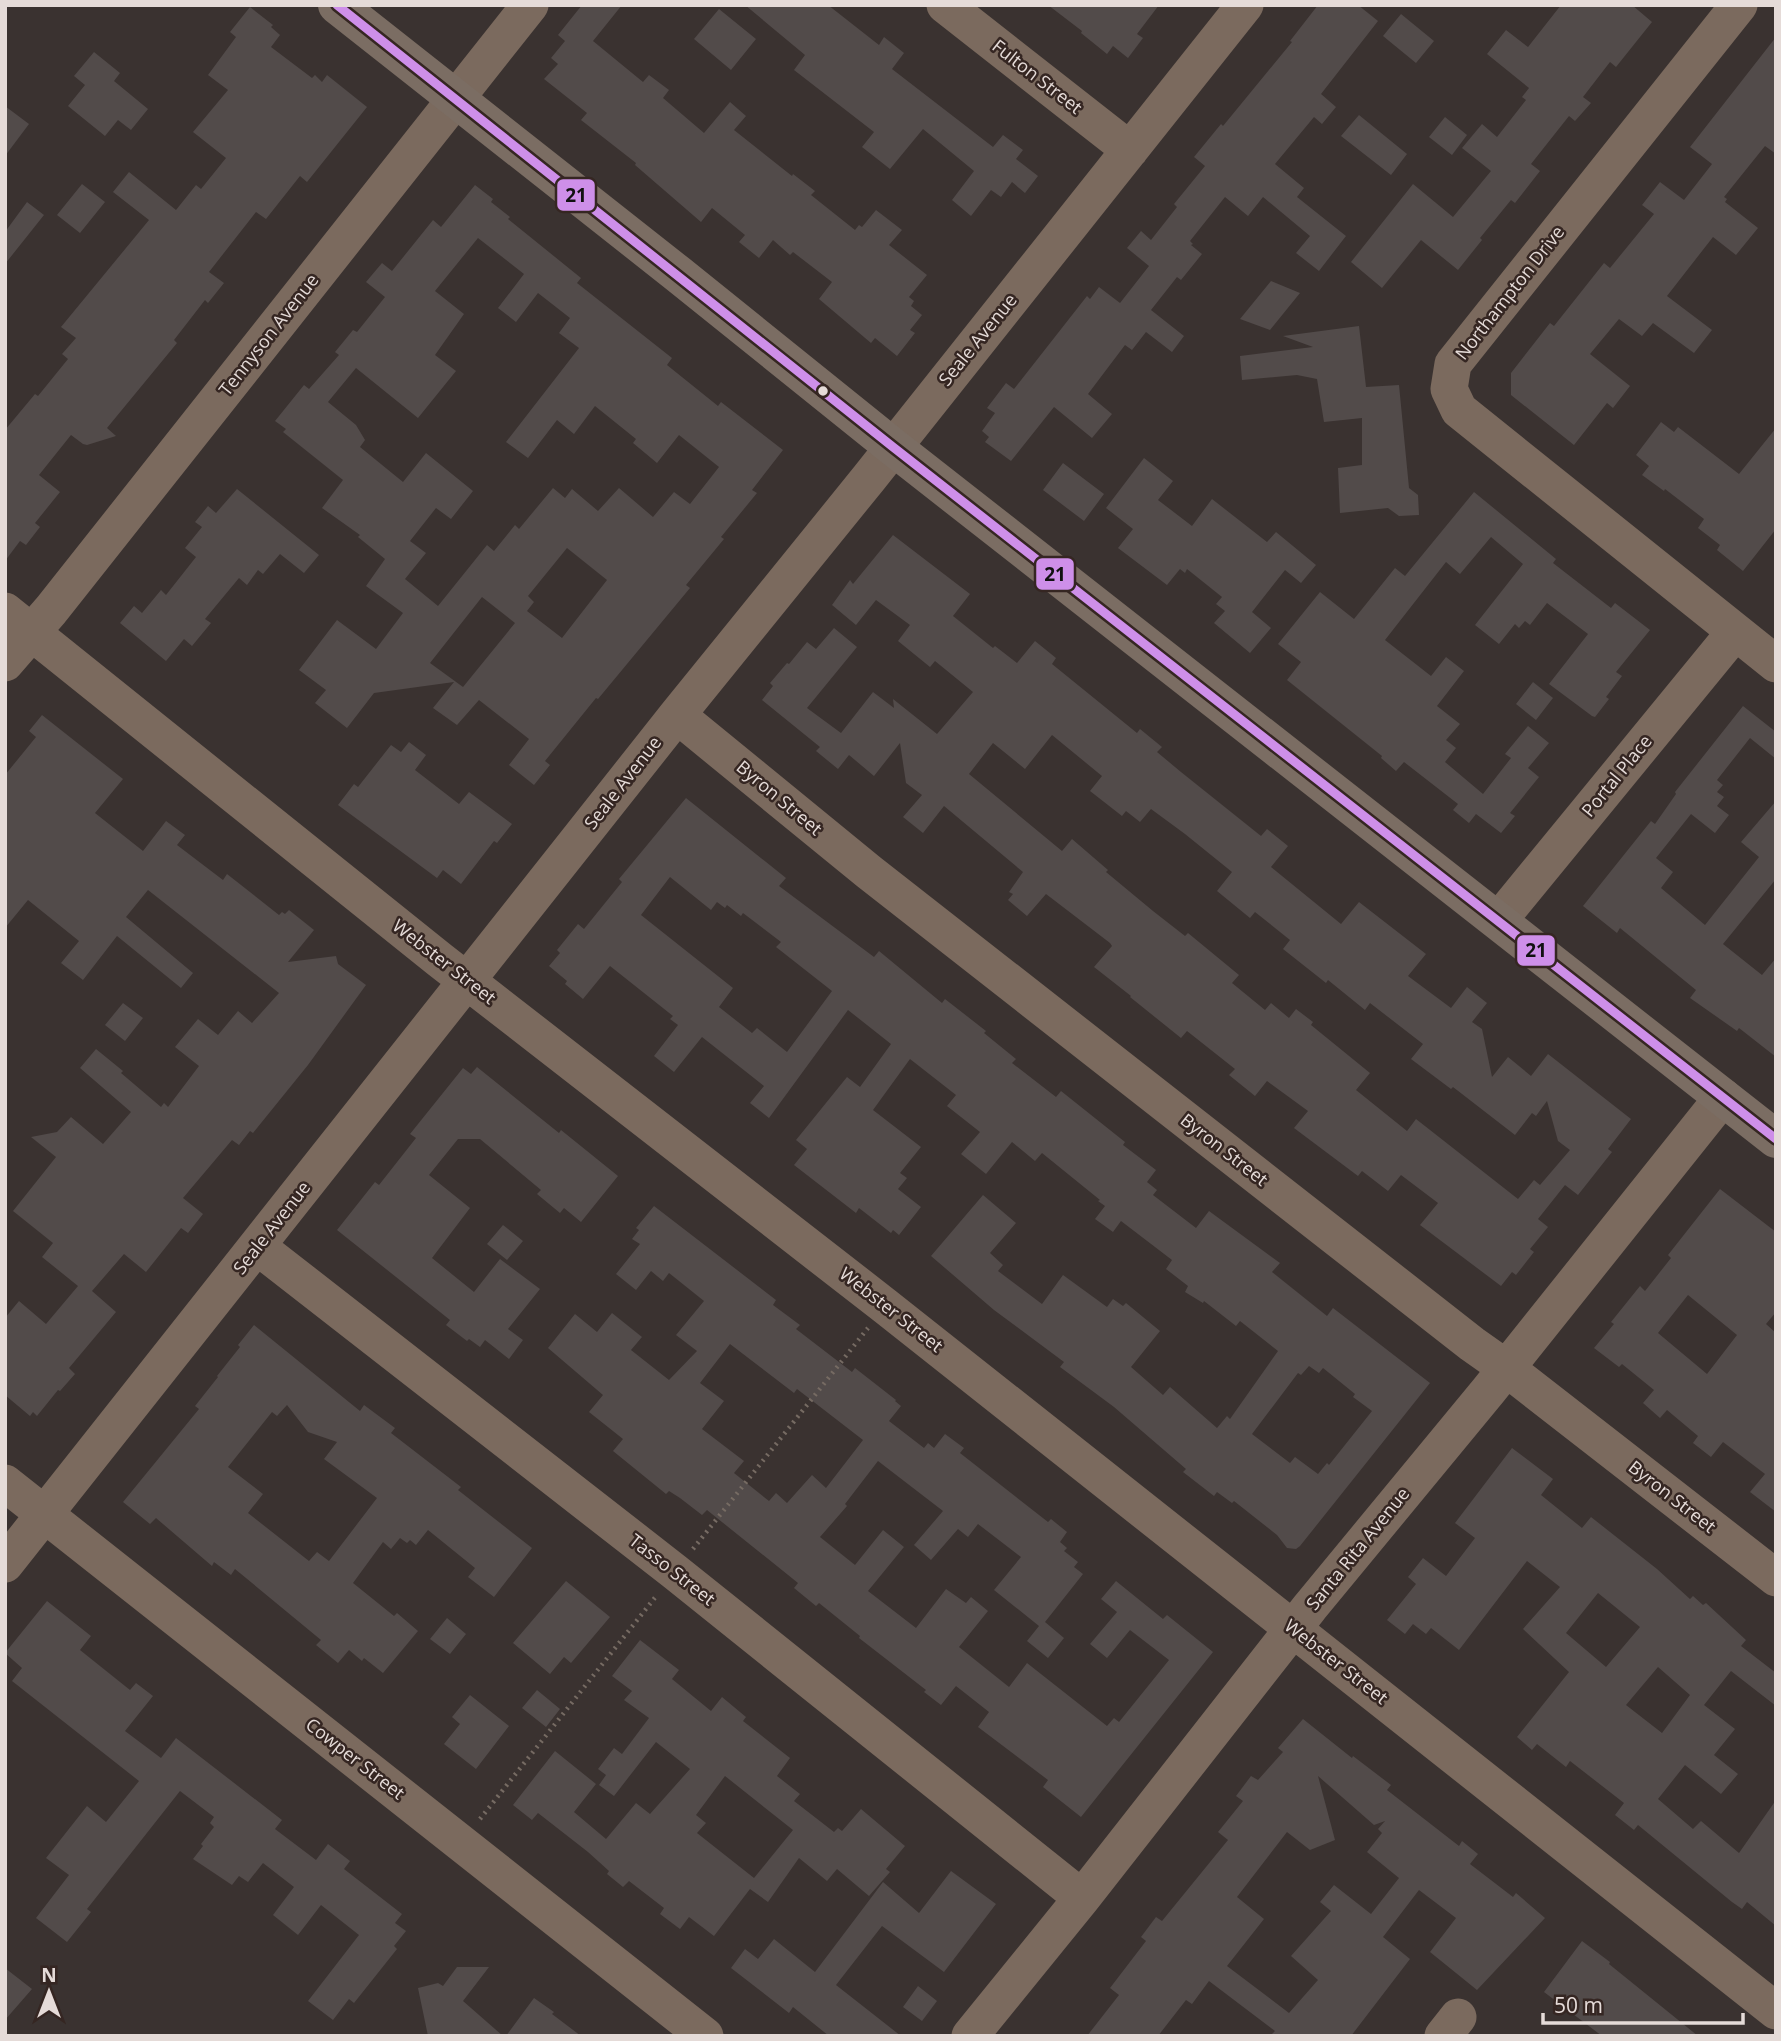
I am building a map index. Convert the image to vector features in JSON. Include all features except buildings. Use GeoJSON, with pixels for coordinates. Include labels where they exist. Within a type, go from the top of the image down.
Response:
{"type":"FeatureCollection","features":[{"type":"Feature","properties":{"kind":"main road"},"geometry":{"type":"LineString","coordinates":[[337,5],[893,447],[1776,1139]]}},
{"type":"Feature","properties":{"kind":"street","name":"Tennyson Avenue"},"geometry":{"type":"LineString","coordinates":[[5,663],[19,621],[456,99],[530,5]]}},
{"type":"Feature","properties":{"kind":"street","name":"Fulton Street"},"geometry":{"type":"LineString","coordinates":[[945,5],[1130,150]]}},
{"type":"Feature","properties":{"kind":"street","name":"Seale Avenue"},"geometry":{"type":"LineString","coordinates":[[5,1564],[677,715],[1245,5]]}},
{"type":"Feature","properties":{"kind":"street","name":"Northampton Drive"},"geometry":{"type":"LineString","coordinates":[[1739,5],[1453,365],[1449,389],[1459,410],[1776,664]]}},
{"type":"Feature","properties":{"kind":"street","name":"Webster Street"},"geometry":{"type":"LineString","coordinates":[[19,621],[467,980],[886,1306],[1776,2011]]}},
{"type":"Feature","properties":{"kind":"street","name":"Portal Place"},"geometry":{"type":"LineString","coordinates":[[1499,920],[1735,632]]}},
{"type":"Feature","properties":{"kind":"street","name":"Byron Street"},"geometry":{"type":"LineString","coordinates":[[677,715],[869,872],[1472,1345],[1506,1368],[1776,1578]]}},
{"type":"Feature","properties":{"kind":"street","name":"Santa Rita Avenue"},"geometry":{"type":"LineString","coordinates":[[970,2036],[1723,1097]]}},
{"type":"Feature","properties":{"kind":"street","name":"Tasso Street"},"geometry":{"type":"LineString","coordinates":[[258,1247],[675,1572],[1082,1898]]}},
{"type":"Feature","properties":{"kind":"street","name":"Cowper Street"},"geometry":{"type":"LineString","coordinates":[[5,1483],[705,2036]]}},
{"type":"Feature","properties":{"kind":"transit line","name":"21"},"geometry":{"type":"LineString","coordinates":[[337,5],[893,447],[1776,1139]]}}]}
